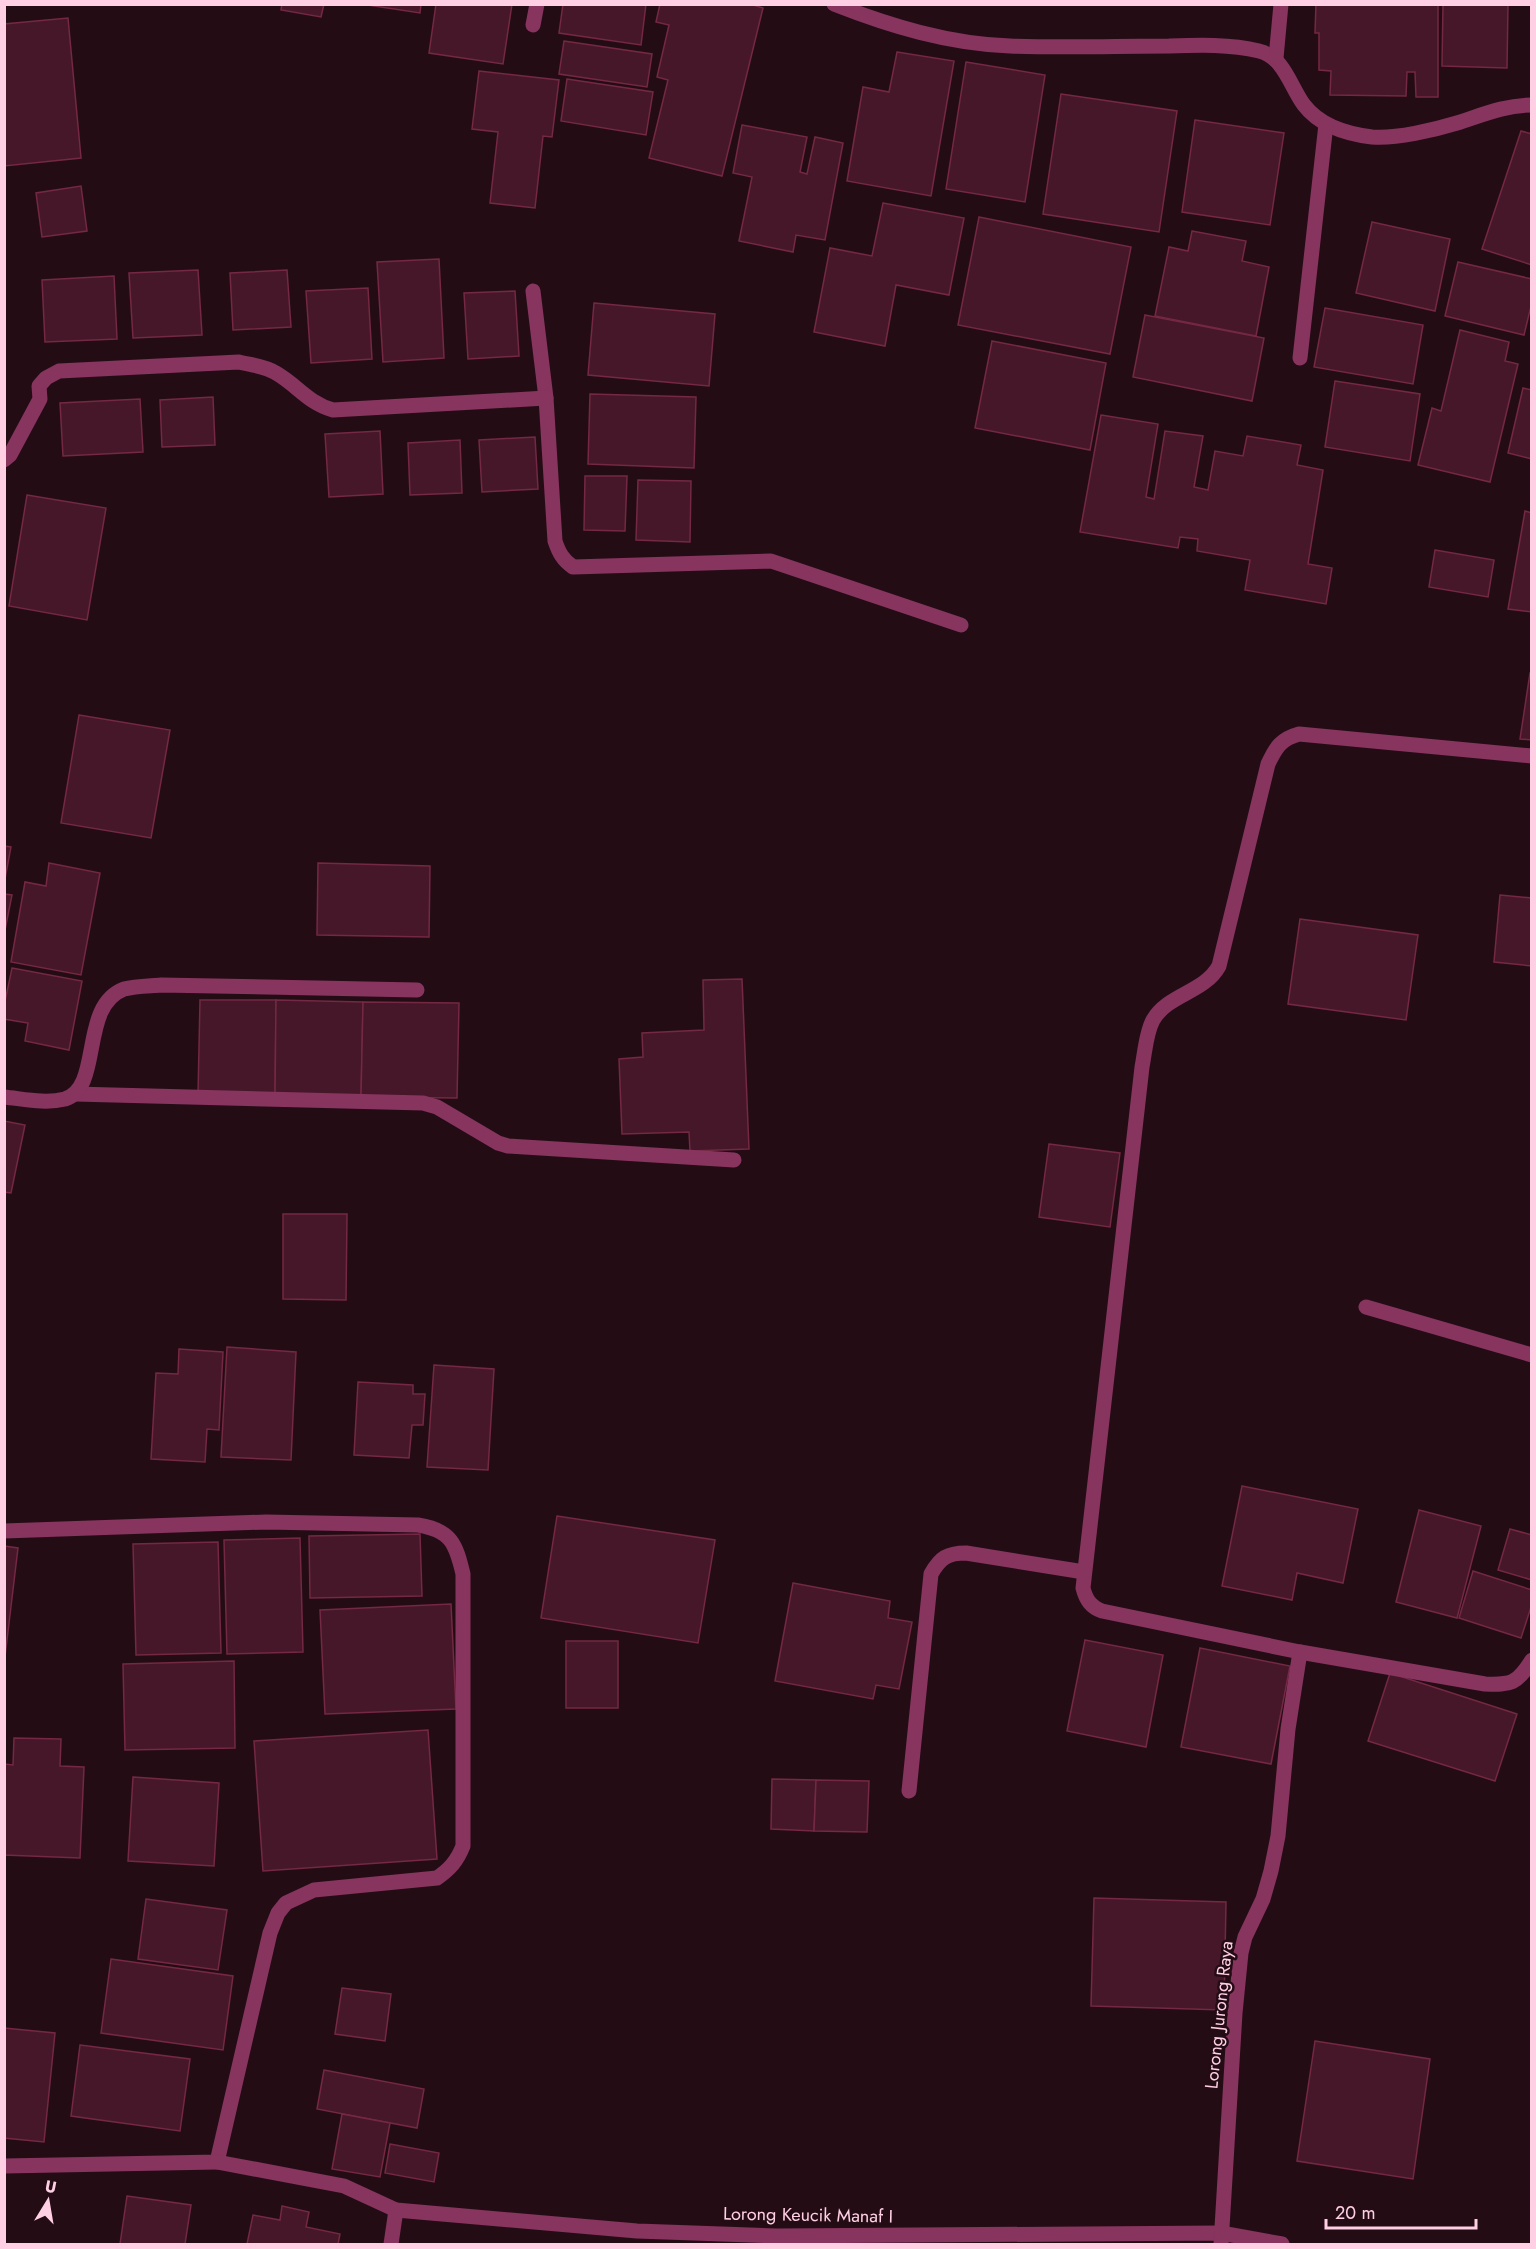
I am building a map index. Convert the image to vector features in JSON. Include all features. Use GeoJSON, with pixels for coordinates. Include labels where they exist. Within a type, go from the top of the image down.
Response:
{"type":"FeatureCollection","features":[{"type":"Feature","properties":{"kind":"street"},"geometry":{"type":"LineString","coordinates":[[533,25],[537,4]]}},
{"type":"Feature","properties":{"kind":"street"},"geometry":{"type":"LineString","coordinates":[[834,4],[901,28],[948,40],[1009,46],[1221,45],[1261,51],[1276,58],[1305,106],[1326,124],[1350,134],[1376,137],[1412,133],[1455,124],[1509,106],[1532,105]]}},
{"type":"Feature","properties":{"kind":"street"},"geometry":{"type":"LineString","coordinates":[[1276,58],[1281,4]]}},
{"type":"Feature","properties":{"kind":"street"},"geometry":{"type":"LineString","coordinates":[[1300,358],[1326,124]]}},
{"type":"Feature","properties":{"kind":"street"},"geometry":{"type":"LineString","coordinates":[[533,291],[546,398],[555,541],[566,562],[573,567],[771,561],[961,625]]}},
{"type":"Feature","properties":{"kind":"street"},"geometry":{"type":"LineString","coordinates":[[4,460],[10,455],[40,399],[39,386],[46,378],[58,371],[239,362],[276,373],[318,405],[333,410],[546,398]]}},
{"type":"Feature","properties":{"kind":"street"},"geometry":{"type":"LineString","coordinates":[[1532,756],[1299,734],[1286,738],[1275,748],[1268,764],[1219,966],[1215,973],[1198,988],[1158,1013],[1152,1023],[1142,1067],[1084,1572],[1085,1596],[1093,1608],[1300,1652],[1502,1685],[1513,1683],[1521,1677],[1532,1660]]}},
{"type":"Feature","properties":{"kind":"street"},"geometry":{"type":"LineString","coordinates":[[4,1096],[40,1102],[64,1099],[75,1094],[84,1076],[98,1017],[110,999],[124,989],[161,985],[417,990]]}},
{"type":"Feature","properties":{"kind":"street"},"geometry":{"type":"LineString","coordinates":[[75,1094],[423,1103],[437,1107],[498,1143],[508,1146],[734,1160]]}},
{"type":"Feature","properties":{"kind":"street"},"geometry":{"type":"LineString","coordinates":[[1366,1307],[1532,1355]]}},
{"type":"Feature","properties":{"kind":"street"},"geometry":{"type":"LineString","coordinates":[[4,1531],[266,1522],[417,1525],[434,1527],[448,1536],[458,1550],[463,1574],[463,1846],[458,1859],[450,1870],[437,1878],[314,1890],[286,1903],[270,1933],[217,2162]]}},
{"type":"Feature","properties":{"kind":"street"},"geometry":{"type":"LineString","coordinates":[[909,1791],[931,1574],[938,1562],[942,1557],[952,1553],[966,1553],[1084,1572]]}},
{"type":"Feature","properties":{"kind":"street","name":"Lorong Jurong Raya"},"geometry":{"type":"LineString","coordinates":[[1221,2239],[1241,1953],[1245,1937],[1263,1899],[1275,1854],[1288,1729],[1300,1652]]}},
{"type":"Feature","properties":{"kind":"street"},"geometry":{"type":"LineString","coordinates":[[4,2166],[217,2162],[344,2186],[396,2210],[391,2244]]}},
{"type":"Feature","properties":{"kind":"street","name":"Lorong Keucik Manaf I"},"geometry":{"type":"LineString","coordinates":[[396,2210],[637,2230],[776,2236],[1221,2239],[1282,2244]]}},
{"type":"Feature","properties":{"kind":"building"},"geometry":{"type":"Polygon","coordinates":[[[282,4],[324,4],[321,17],[281,10],[282,4]]]}},
{"type":"Feature","properties":{"kind":"building"},"geometry":{"type":"Polygon","coordinates":[[[361,4],[421,4],[420,13],[361,4]]]}},
{"type":"Feature","properties":{"kind":"building"},"geometry":{"type":"Polygon","coordinates":[[[436,4],[512,4],[503,64],[429,53],[436,4]]]}},
{"type":"Feature","properties":{"kind":"building"},"geometry":{"type":"Polygon","coordinates":[[[563,4],[646,4],[641,45],[559,33],[563,4]]]}},
{"type":"Feature","properties":{"kind":"building"},"geometry":{"type":"Polygon","coordinates":[[[660,4],[750,4],[763,8],[722,176],[649,158],[668,80],[657,77],[669,25],[656,22],[660,4]]]}},
{"type":"Feature","properties":{"kind":"building"},"geometry":{"type":"Polygon","coordinates":[[[1316,4],[1438,4],[1438,97],[1416,97],[1415,72],[1407,72],[1406,96],[1330,95],[1331,71],[1319,70],[1319,33],[1315,33],[1316,4]]]}},
{"type":"Feature","properties":{"kind":"building"},"geometry":{"type":"Polygon","coordinates":[[[1443,4],[1508,4],[1507,68],[1442,66],[1443,4]]]}},
{"type":"Feature","properties":{"kind":"building"},"geometry":{"type":"Polygon","coordinates":[[[68,18],[81,158],[4,166],[4,24],[68,18]]]}},
{"type":"Feature","properties":{"kind":"building"},"geometry":{"type":"Polygon","coordinates":[[[564,41],[652,54],[647,87],[559,74],[564,41]]]}},
{"type":"Feature","properties":{"kind":"building"},"geometry":{"type":"Polygon","coordinates":[[[897,52],[954,61],[931,196],[847,181],[863,87],[889,92],[897,52]]]}},
{"type":"Feature","properties":{"kind":"building"},"geometry":{"type":"Polygon","coordinates":[[[966,62],[1045,75],[1025,202],[946,189],[966,62]]]}},
{"type":"Feature","properties":{"kind":"building"},"geometry":{"type":"Polygon","coordinates":[[[479,71],[559,80],[552,137],[543,136],[535,208],[490,203],[498,132],[472,129],[479,71]]]}},
{"type":"Feature","properties":{"kind":"building"},"geometry":{"type":"Polygon","coordinates":[[[567,79],[653,92],[646,135],[561,121],[567,79]]]}},
{"type":"Feature","properties":{"kind":"building"},"geometry":{"type":"Polygon","coordinates":[[[1061,94],[1177,111],[1159,232],[1043,214],[1061,94]]]}},
{"type":"Feature","properties":{"kind":"building"},"geometry":{"type":"Polygon","coordinates":[[[1195,120],[1284,133],[1270,225],[1182,212],[1195,120]]]}},
{"type":"Feature","properties":{"kind":"building"},"geometry":{"type":"Polygon","coordinates":[[[742,125],[807,137],[800,172],[807,174],[815,137],[843,143],[825,240],[796,235],[793,252],[739,241],[752,177],[733,173],[742,125]]]}},
{"type":"Feature","properties":{"kind":"building"},"geometry":{"type":"Polygon","coordinates":[[[1521,131],[1532,134],[1532,265],[1482,249],[1521,131]]]}},
{"type":"Feature","properties":{"kind":"building"},"geometry":{"type":"Polygon","coordinates":[[[81,186],[87,231],[42,237],[36,193],[81,186]]]}},
{"type":"Feature","properties":{"kind":"building"},"geometry":{"type":"Polygon","coordinates":[[[883,203],[964,218],[949,295],[896,285],[885,346],[814,332],[830,248],[872,256],[883,203]]]}},
{"type":"Feature","properties":{"kind":"building"},"geometry":{"type":"Polygon","coordinates":[[[979,217],[1131,247],[1110,354],[958,325],[979,217]]]}},
{"type":"Feature","properties":{"kind":"building"},"geometry":{"type":"Polygon","coordinates":[[[1372,222],[1450,239],[1435,311],[1356,293],[1372,222]]]}},
{"type":"Feature","properties":{"kind":"building"},"geometry":{"type":"Polygon","coordinates":[[[1192,231],[1246,241],[1242,261],[1269,267],[1256,336],[1155,316],[1169,247],[1188,251],[1192,231]]]}},
{"type":"Feature","properties":{"kind":"building"},"geometry":{"type":"Polygon","coordinates":[[[439,259],[444,358],[383,362],[377,262],[439,259]]]}},
{"type":"Feature","properties":{"kind":"building"},"geometry":{"type":"Polygon","coordinates":[[[1458,262],[1532,279],[1532,302],[1524,335],[1445,316],[1458,262]]]}},
{"type":"Feature","properties":{"kind":"building"},"geometry":{"type":"Polygon","coordinates":[[[198,270],[202,335],[133,338],[129,273],[198,270]]]}},
{"type":"Feature","properties":{"kind":"building"},"geometry":{"type":"Polygon","coordinates":[[[287,270],[291,327],[233,330],[230,273],[287,270]]]}},
{"type":"Feature","properties":{"kind":"building"},"geometry":{"type":"Polygon","coordinates":[[[114,276],[117,339],[45,342],[42,280],[114,276]]]}},
{"type":"Feature","properties":{"kind":"building"},"geometry":{"type":"Polygon","coordinates":[[[368,288],[372,359],[311,363],[306,291],[368,288]]]}},
{"type":"Feature","properties":{"kind":"building"},"geometry":{"type":"Polygon","coordinates":[[[515,291],[519,356],[468,359],[464,293],[515,291]]]}},
{"type":"Feature","properties":{"kind":"building"},"geometry":{"type":"Polygon","coordinates":[[[594,303],[715,314],[709,386],[588,375],[594,303]]]}},
{"type":"Feature","properties":{"kind":"building"},"geometry":{"type":"Polygon","coordinates":[[[1325,308],[1423,325],[1413,384],[1314,367],[1325,308]]]}},
{"type":"Feature","properties":{"kind":"building"},"geometry":{"type":"Polygon","coordinates":[[[1145,315],[1264,338],[1252,401],[1133,377],[1145,315]]]}},
{"type":"Feature","properties":{"kind":"building"},"geometry":{"type":"Polygon","coordinates":[[[1460,330],[1509,342],[1505,361],[1518,364],[1490,482],[1418,465],[1432,408],[1441,411],[1460,330]]]}},
{"type":"Feature","properties":{"kind":"building"},"geometry":{"type":"Polygon","coordinates":[[[992,341],[1106,363],[1090,450],[975,428],[992,341]]]}},
{"type":"Feature","properties":{"kind":"building"},"geometry":{"type":"Polygon","coordinates":[[[1335,381],[1420,394],[1410,461],[1325,447],[1335,381]]]}},
{"type":"Feature","properties":{"kind":"building"},"geometry":{"type":"Polygon","coordinates":[[[1523,388],[1532,390],[1532,459],[1508,453],[1523,388]]]}},
{"type":"Feature","properties":{"kind":"building"},"geometry":{"type":"Polygon","coordinates":[[[590,394],[696,397],[694,468],[588,464],[590,394]]]}},
{"type":"Feature","properties":{"kind":"building"},"geometry":{"type":"Polygon","coordinates":[[[213,397],[215,445],[162,447],[160,400],[213,397]]]}},
{"type":"Feature","properties":{"kind":"building"},"geometry":{"type":"Polygon","coordinates":[[[140,399],[143,452],[63,456],[60,403],[140,399]]]}},
{"type":"Feature","properties":{"kind":"building"},"geometry":{"type":"Polygon","coordinates":[[[1101,415],[1158,424],[1146,497],[1154,499],[1165,431],[1203,436],[1194,487],[1208,490],[1215,451],[1243,456],[1247,436],[1301,445],[1297,465],[1323,470],[1308,564],[1332,568],[1326,604],[1245,590],[1250,560],[1197,551],[1198,539],[1180,537],[1178,548],[1080,532],[1101,415]]]}},
{"type":"Feature","properties":{"kind":"building"},"geometry":{"type":"Polygon","coordinates":[[[380,431],[383,494],[329,497],[325,434],[380,431]]]}},
{"type":"Feature","properties":{"kind":"building"},"geometry":{"type":"Polygon","coordinates":[[[535,437],[538,489],[482,492],[479,440],[535,437]]]}},
{"type":"Feature","properties":{"kind":"building"},"geometry":{"type":"Polygon","coordinates":[[[460,440],[462,493],[410,495],[408,443],[460,440]]]}},
{"type":"Feature","properties":{"kind":"building"},"geometry":{"type":"Polygon","coordinates":[[[585,476],[627,476],[625,531],[584,530],[585,476]]]}},
{"type":"Feature","properties":{"kind":"building"},"geometry":{"type":"Polygon","coordinates":[[[638,480],[691,481],[690,542],[636,540],[638,480]]]}},
{"type":"Feature","properties":{"kind":"building"},"geometry":{"type":"Polygon","coordinates":[[[27,495],[106,508],[87,620],[9,606],[27,495]]]}},
{"type":"Feature","properties":{"kind":"building"},"geometry":{"type":"Polygon","coordinates":[[[1525,511],[1532,513],[1532,612],[1508,609],[1525,511]]]}},
{"type":"Feature","properties":{"kind":"building"},"geometry":{"type":"Polygon","coordinates":[[[1435,550],[1494,560],[1488,597],[1429,587],[1435,550]]]}},
{"type":"Feature","properties":{"kind":"building"},"geometry":{"type":"Polygon","coordinates":[[[1530,673],[1532,673],[1532,740],[1520,739],[1530,673]]]}},
{"type":"Feature","properties":{"kind":"building"},"geometry":{"type":"Polygon","coordinates":[[[79,715],[170,730],[151,838],[61,823],[79,715]]]}},
{"type":"Feature","properties":{"kind":"building"},"geometry":{"type":"Polygon","coordinates":[[[4,846],[11,847],[4,884],[4,846]]]}},
{"type":"Feature","properties":{"kind":"building"},"geometry":{"type":"Polygon","coordinates":[[[49,863],[100,873],[81,975],[11,962],[25,882],[46,886],[49,863]]]}},
{"type":"Feature","properties":{"kind":"building"},"geometry":{"type":"Polygon","coordinates":[[[318,863],[430,866],[429,937],[317,935],[318,863]]]}},
{"type":"Feature","properties":{"kind":"building"},"geometry":{"type":"Polygon","coordinates":[[[4,894],[12,895],[4,935],[4,894]]]}},
{"type":"Feature","properties":{"kind":"building"},"geometry":{"type":"Polygon","coordinates":[[[1500,895],[1532,898],[1532,966],[1494,962],[1500,895]]]}},
{"type":"Feature","properties":{"kind":"building"},"geometry":{"type":"Polygon","coordinates":[[[1300,919],[1418,935],[1406,1020],[1288,1004],[1300,919]]]}},
{"type":"Feature","properties":{"kind":"building"},"geometry":{"type":"Polygon","coordinates":[[[12,968],[82,981],[69,1050],[25,1041],[28,1023],[4,1019],[4,1006],[12,968]]]}},
{"type":"Feature","properties":{"kind":"building"},"geometry":{"type":"Polygon","coordinates":[[[742,979],[749,1149],[690,1151],[689,1132],[622,1134],[619,1059],[643,1057],[642,1033],[704,1030],[703,980],[742,979]]]}},
{"type":"Feature","properties":{"kind":"building"},"geometry":{"type":"Polygon","coordinates":[[[200,1000],[276,1000],[275,1097],[198,1095],[200,1000]]]}},
{"type":"Feature","properties":{"kind":"building"},"geometry":{"type":"Polygon","coordinates":[[[276,1000],[363,1002],[361,1097],[275,1097],[276,1000]]]}},
{"type":"Feature","properties":{"kind":"building"},"geometry":{"type":"Polygon","coordinates":[[[363,1002],[459,1003],[457,1098],[361,1097],[363,1002]]]}},
{"type":"Feature","properties":{"kind":"building"},"geometry":{"type":"Polygon","coordinates":[[[4,1121],[25,1125],[11,1193],[4,1192],[4,1121]]]}},
{"type":"Feature","properties":{"kind":"building"},"geometry":{"type":"Polygon","coordinates":[[[1049,1144],[1120,1153],[1110,1227],[1039,1217],[1049,1144]]]}},
{"type":"Feature","properties":{"kind":"building"},"geometry":{"type":"Polygon","coordinates":[[[283,1214],[347,1214],[346,1300],[283,1299],[283,1214]]]}},
{"type":"Feature","properties":{"kind":"building"},"geometry":{"type":"Polygon","coordinates":[[[227,1347],[296,1352],[291,1460],[221,1457],[227,1347]]]}},
{"type":"Feature","properties":{"kind":"building"},"geometry":{"type":"Polygon","coordinates":[[[179,1349],[223,1352],[219,1430],[207,1429],[205,1462],[151,1459],[156,1373],[178,1374],[179,1349]]]}},
{"type":"Feature","properties":{"kind":"building"},"geometry":{"type":"Polygon","coordinates":[[[434,1365],[494,1369],[488,1470],[427,1467],[434,1365]]]}},
{"type":"Feature","properties":{"kind":"building"},"geometry":{"type":"Polygon","coordinates":[[[358,1382],[413,1385],[413,1394],[425,1394],[423,1425],[412,1425],[409,1458],[354,1455],[358,1382]]]}},
{"type":"Feature","properties":{"kind":"building"},"geometry":{"type":"Polygon","coordinates":[[[1242,1486],[1358,1509],[1343,1583],[1297,1573],[1292,1600],[1222,1586],[1242,1486]]]}},
{"type":"Feature","properties":{"kind":"building"},"geometry":{"type":"Polygon","coordinates":[[[1419,1510],[1481,1526],[1457,1618],[1396,1602],[1419,1510]]]}},
{"type":"Feature","properties":{"kind":"building"},"geometry":{"type":"Polygon","coordinates":[[[557,1516],[715,1540],[698,1643],[541,1618],[557,1516]]]}},
{"type":"Feature","properties":{"kind":"building"},"geometry":{"type":"Polygon","coordinates":[[[1510,1529],[1532,1535],[1532,1580],[1498,1570],[1510,1529]]]}},
{"type":"Feature","properties":{"kind":"building"},"geometry":{"type":"Polygon","coordinates":[[[420,1534],[422,1596],[310,1598],[309,1536],[420,1534]]]}},
{"type":"Feature","properties":{"kind":"building"},"geometry":{"type":"Polygon","coordinates":[[[300,1538],[303,1652],[227,1654],[224,1540],[300,1538]]]}},
{"type":"Feature","properties":{"kind":"building"},"geometry":{"type":"Polygon","coordinates":[[[218,1542],[221,1653],[136,1655],[133,1544],[218,1542]]]}},
{"type":"Feature","properties":{"kind":"building"},"geometry":{"type":"Polygon","coordinates":[[[4,1546],[18,1548],[4,1665],[4,1546]]]}},
{"type":"Feature","properties":{"kind":"building"},"geometry":{"type":"Polygon","coordinates":[[[1473,1571],[1532,1590],[1532,1604],[1521,1638],[1459,1618],[1473,1571]]]}},
{"type":"Feature","properties":{"kind":"building"},"geometry":{"type":"Polygon","coordinates":[[[793,1583],[890,1601],[888,1618],[912,1622],[899,1689],[876,1685],[873,1699],[775,1681],[793,1583]]]}},
{"type":"Feature","properties":{"kind":"building"},"geometry":{"type":"Polygon","coordinates":[[[451,1604],[456,1709],[325,1714],[320,1610],[451,1604]]]}},
{"type":"Feature","properties":{"kind":"building"},"geometry":{"type":"Polygon","coordinates":[[[1085,1640],[1163,1655],[1146,1747],[1067,1731],[1085,1640]]]}},
{"type":"Feature","properties":{"kind":"building"},"geometry":{"type":"Polygon","coordinates":[[[566,1641],[618,1641],[618,1708],[566,1708],[566,1641]]]}},
{"type":"Feature","properties":{"kind":"building"},"geometry":{"type":"Polygon","coordinates":[[[1200,1648],[1290,1666],[1271,1764],[1181,1747],[1200,1648]]]}},
{"type":"Feature","properties":{"kind":"building"},"geometry":{"type":"Polygon","coordinates":[[[234,1661],[235,1748],[125,1750],[123,1664],[234,1661]]]}},
{"type":"Feature","properties":{"kind":"building"},"geometry":{"type":"Polygon","coordinates":[[[1390,1673],[1517,1714],[1495,1781],[1368,1741],[1390,1673]]]}},
{"type":"Feature","properties":{"kind":"building"},"geometry":{"type":"Polygon","coordinates":[[[428,1730],[437,1859],[263,1871],[254,1741],[428,1730]]]}},
{"type":"Feature","properties":{"kind":"building"},"geometry":{"type":"Polygon","coordinates":[[[14,1738],[61,1739],[60,1766],[84,1767],[80,1858],[4,1855],[4,1764],[13,1765],[14,1738]]]}},
{"type":"Feature","properties":{"kind":"building"},"geometry":{"type":"Polygon","coordinates":[[[133,1777],[219,1783],[214,1866],[128,1861],[133,1777]]]}},
{"type":"Feature","properties":{"kind":"building"},"geometry":{"type":"Polygon","coordinates":[[[772,1779],[816,1780],[814,1831],[771,1829],[772,1779]]]}},
{"type":"Feature","properties":{"kind":"building"},"geometry":{"type":"Polygon","coordinates":[[[816,1780],[869,1781],[867,1832],[814,1831],[816,1780]]]}},
{"type":"Feature","properties":{"kind":"building"},"geometry":{"type":"Polygon","coordinates":[[[1094,1898],[1226,1902],[1224,2010],[1091,2006],[1094,1898]]]}},
{"type":"Feature","properties":{"kind":"building"},"geometry":{"type":"Polygon","coordinates":[[[146,1899],[227,1910],[218,1970],[138,1959],[146,1899]]]}},
{"type":"Feature","properties":{"kind":"building"},"geometry":{"type":"Polygon","coordinates":[[[111,1959],[233,1976],[223,2050],[101,2033],[111,1959]]]}},
{"type":"Feature","properties":{"kind":"building"},"geometry":{"type":"Polygon","coordinates":[[[342,1988],[391,1994],[385,2041],[335,2034],[342,1988]]]}},
{"type":"Feature","properties":{"kind":"building"},"geometry":{"type":"Polygon","coordinates":[[[4,2028],[55,2033],[44,2142],[4,2138],[4,2028]]]}},
{"type":"Feature","properties":{"kind":"building"},"geometry":{"type":"Polygon","coordinates":[[[1315,2041],[1430,2059],[1413,2179],[1297,2161],[1315,2041]]]}},
{"type":"Feature","properties":{"kind":"building"},"geometry":{"type":"Polygon","coordinates":[[[80,2045],[190,2059],[180,2131],[71,2116],[80,2045]]]}},
{"type":"Feature","properties":{"kind":"building"},"geometry":{"type":"Polygon","coordinates":[[[324,2070],[424,2089],[417,2128],[317,2109],[324,2070]]]}},
{"type":"Feature","properties":{"kind":"building"},"geometry":{"type":"Polygon","coordinates":[[[342,2114],[390,2123],[380,2177],[332,2169],[342,2114]]]}},
{"type":"Feature","properties":{"kind":"building"},"geometry":{"type":"Polygon","coordinates":[[[390,2144],[439,2153],[434,2182],[385,2173],[390,2144]]]}},
{"type":"Feature","properties":{"kind":"building"},"geometry":{"type":"Polygon","coordinates":[[[127,2196],[191,2205],[185,2244],[120,2244],[127,2196]]]}},
{"type":"Feature","properties":{"kind":"building"},"geometry":{"type":"Polygon","coordinates":[[[282,2206],[309,2212],[306,2227],[340,2234],[338,2244],[247,2244],[253,2215],[280,2220],[282,2206]]]}}]}
